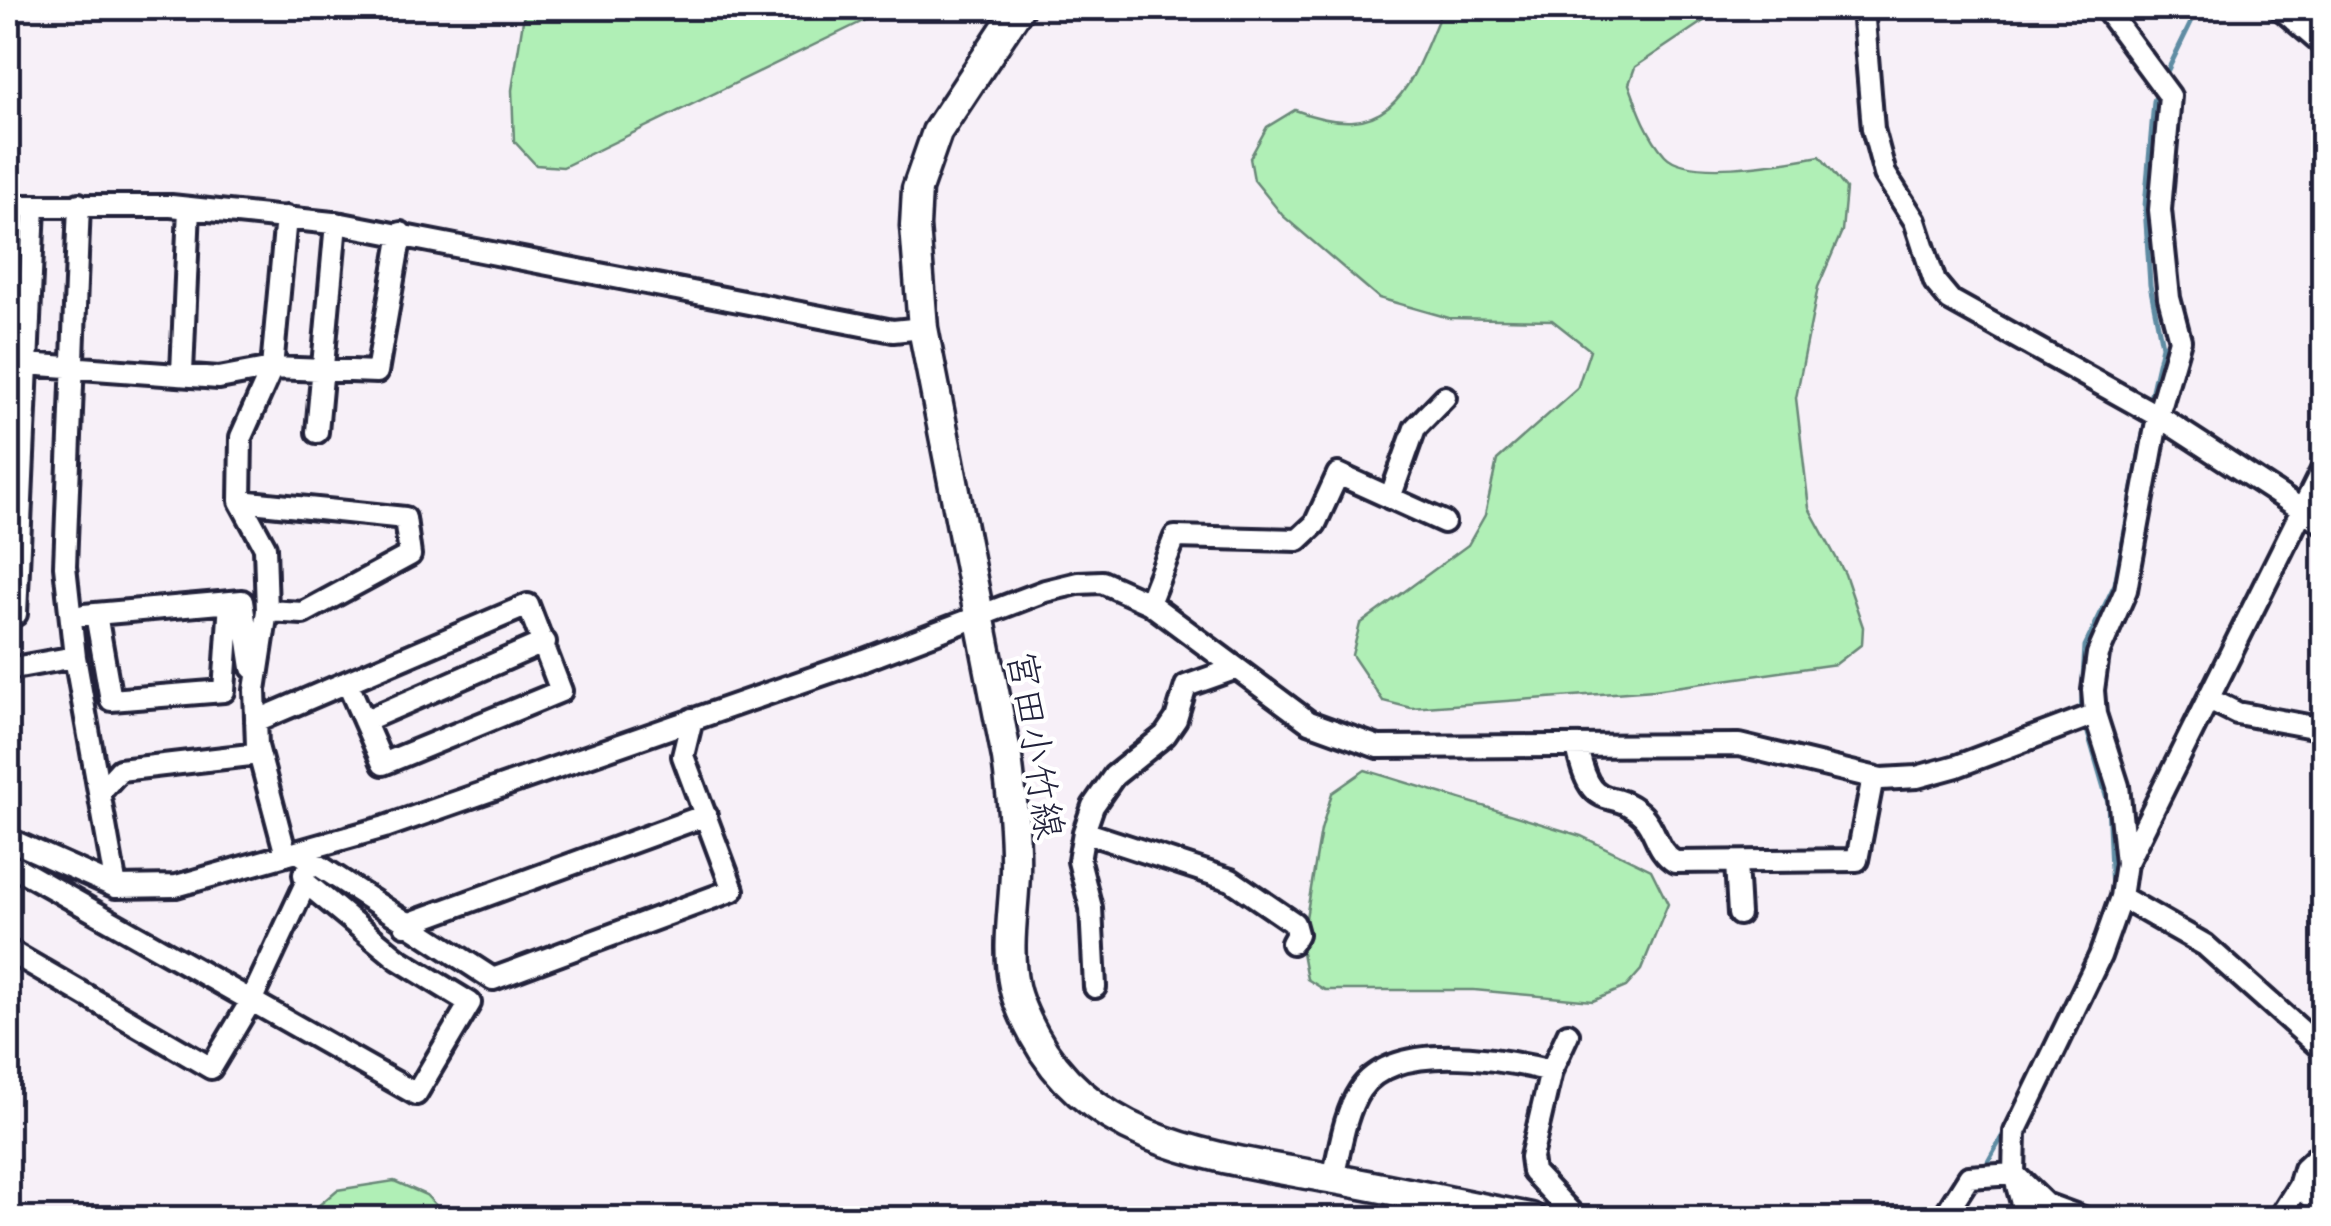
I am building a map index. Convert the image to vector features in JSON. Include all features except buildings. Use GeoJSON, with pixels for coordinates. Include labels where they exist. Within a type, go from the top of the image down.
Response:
{"type":"FeatureCollection","features":[{"type":"Feature","properties":{"kind":"main road","name":"宮田小竹線"},"geometry":{"type":"LineString","coordinates":[[1019,8],[937,132],[924,162],[915,226],[923,328],[976,617],[1007,758],[1014,816],[1010,944],[1014,987],[1048,1059],[1103,1113],[1144,1136],[1218,1158],[1531,1218]]}},
{"type":"Feature","properties":{"kind":"street"},"geometry":{"type":"LineString","coordinates":[[1863,8],[1873,129],[1885,174],[1915,221],[1935,282],[1950,300],[2158,416],[2324,524]]}},
{"type":"Feature","properties":{"kind":"street"},"geometry":{"type":"LineString","coordinates":[[2026,1218],[2014,1174],[2015,1132],[2100,956],[2121,897],[2126,863],[2118,786],[2094,714],[2098,654],[2126,590],[2158,416],[2180,340],[2170,298],[2160,210],[2170,96],[2105,8]]}},
{"type":"Feature","properties":{"kind":"street"},"geometry":{"type":"LineString","coordinates":[[2280,8],[2324,46]]}},
{"type":"Feature","properties":{"kind":"street"},"geometry":{"type":"LineString","coordinates":[[79,204],[65,566],[75,657],[116,886]]}},
{"type":"Feature","properties":{"kind":"street"},"geometry":{"type":"LineString","coordinates":[[8,206],[189,208],[336,223],[800,314],[893,330],[923,328]]}},
{"type":"Feature","properties":{"kind":"street"},"geometry":{"type":"LineString","coordinates":[[8,614],[16,614],[14,443],[26,364],[34,206]]}},
{"type":"Feature","properties":{"kind":"street"},"geometry":{"type":"LineString","coordinates":[[182,373],[189,208]]}},
{"type":"Feature","properties":{"kind":"street"},"geometry":{"type":"LineString","coordinates":[[8,840],[17,867],[416,1094],[470,1003],[398,959],[306,883],[292,854],[259,754],[256,690],[266,610],[265,548],[240,501],[241,437],[272,368],[286,218]]}},
{"type":"Feature","properties":{"kind":"street"},"geometry":{"type":"LineString","coordinates":[[317,432],[336,223]]}},
{"type":"Feature","properties":{"kind":"street"},"geometry":{"type":"LineString","coordinates":[[26,364],[72,364],[220,378],[272,368],[377,372],[401,233]]}},
{"type":"Feature","properties":{"kind":"street"},"geometry":{"type":"LineString","coordinates":[[1390,498],[1415,428],[1445,397]]}},
{"type":"Feature","properties":{"kind":"street"},"geometry":{"type":"LineString","coordinates":[[2126,863],[2324,466]]}},
{"type":"Feature","properties":{"kind":"street"},"geometry":{"type":"LineString","coordinates":[[1149,603],[1175,536],[1298,540],[1315,524],[1338,474],[1444,522]]}},
{"type":"Feature","properties":{"kind":"street"},"geometry":{"type":"LineString","coordinates":[[240,501],[405,518],[410,554],[303,613],[266,610]]}},
{"type":"Feature","properties":{"kind":"street"},"geometry":{"type":"LineString","coordinates":[[17,867],[116,886],[176,886],[385,827],[1078,583],[1102,582],[1149,603],[1309,722],[1378,747],[1757,747],[1873,777],[1917,776],[1957,766],[2094,714]]}},
{"type":"Feature","properties":{"kind":"street"},"geometry":{"type":"LineString","coordinates":[[72,616],[242,601],[256,690]]}},
{"type":"Feature","properties":{"kind":"street"},"geometry":{"type":"LineString","coordinates":[[96,614],[111,700],[224,691],[230,602]]}},
{"type":"Feature","properties":{"kind":"street"},"geometry":{"type":"LineString","coordinates":[[256,721],[528,605],[561,690],[382,764],[348,682]]}},
{"type":"Feature","properties":{"kind":"street"},"geometry":{"type":"LineString","coordinates":[[364,721],[544,642]]}},
{"type":"Feature","properties":{"kind":"street"},"geometry":{"type":"LineString","coordinates":[[8,669],[75,657]]}},
{"type":"Feature","properties":{"kind":"street"},"geometry":{"type":"LineString","coordinates":[[1095,986],[1092,908],[1078,862],[1093,806],[1114,776],[1165,735],[1176,719],[1186,686],[1234,669]]}},
{"type":"Feature","properties":{"kind":"street"},"geometry":{"type":"LineString","coordinates":[[2209,699],[2237,713],[2324,729]]}},
{"type":"Feature","properties":{"kind":"street"},"geometry":{"type":"LineString","coordinates":[[292,854],[493,979],[733,890],[683,756],[692,719]]}},
{"type":"Feature","properties":{"kind":"street"},"geometry":{"type":"LineString","coordinates":[[1577,746],[1591,787],[1602,800],[1630,806],[1644,817],[1665,856],[1675,862],[1856,860],[1873,777]]}},
{"type":"Feature","properties":{"kind":"street"},"geometry":{"type":"LineString","coordinates":[[100,792],[120,770],[259,754]]}},
{"type":"Feature","properties":{"kind":"street"},"geometry":{"type":"LineString","coordinates":[[405,924],[706,814]]}},
{"type":"Feature","properties":{"kind":"street"},"geometry":{"type":"LineString","coordinates":[[1084,832],[1231,880],[1294,923],[1297,934],[1292,943]]}},
{"type":"Feature","properties":{"kind":"street"},"geometry":{"type":"LineString","coordinates":[[1736,863],[1739,914]]}},
{"type":"Feature","properties":{"kind":"street"},"geometry":{"type":"LineString","coordinates":[[8,950],[211,1068],[251,1001],[306,883]]}},
{"type":"Feature","properties":{"kind":"street"},"geometry":{"type":"LineString","coordinates":[[2121,897],[2206,945],[2324,1051]]}},
{"type":"Feature","properties":{"kind":"street"},"geometry":{"type":"LineString","coordinates":[[1568,1034],[1551,1072],[1531,1157],[1533,1172],[1576,1218]]}},
{"type":"Feature","properties":{"kind":"street"},"geometry":{"type":"LineString","coordinates":[[1333,1178],[1352,1107],[1362,1088],[1376,1074],[1447,1056],[1496,1058],[1551,1072]]}},
{"type":"Feature","properties":{"kind":"street"},"geometry":{"type":"LineString","coordinates":[[2279,1218],[2299,1186],[2304,1168],[2324,1150]]}},
{"type":"Feature","properties":{"kind":"street"},"geometry":{"type":"LineString","coordinates":[[1943,1218],[1970,1177],[2014,1174],[2045,1204],[2083,1218]]}},
{"type":"Feature","properties":{"kind":"street"},"geometry":{"type":"LineString","coordinates":[[2299,1186],[2324,1209]]}},
{"type":"Feature","properties":{"kind":"green space"},"geometry":{"type":"Polygon","coordinates":[[[525,8],[890,8],[563,167],[536,165],[514,141],[512,90],[525,8]]]}},
{"type":"Feature","properties":{"kind":"green space"},"geometry":{"type":"Polygon","coordinates":[[[1443,8],[1723,8],[1635,67],[1629,84],[1653,139],[1665,155],[1694,167],[1739,167],[1820,156],[1846,189],[1842,231],[1818,287],[1796,398],[1809,508],[1845,574],[1863,627],[1862,644],[1836,664],[1654,690],[1411,708],[1383,701],[1352,655],[1360,624],[1468,545],[1485,515],[1497,460],[1577,389],[1590,350],[1552,320],[1449,318],[1379,298],[1283,216],[1254,180],[1250,158],[1267,127],[1295,110],[1329,120],[1356,121],[1378,114],[1394,102],[1420,61],[1443,8]]]}},
{"type":"Feature","properties":{"kind":"green space"},"geometry":{"type":"Polygon","coordinates":[[[1365,770],[1581,836],[1651,870],[1668,904],[1641,970],[1626,987],[1593,1001],[1474,990],[1325,990],[1307,979],[1301,947],[1321,830],[1332,793],[1365,770]]]}},
{"type":"Feature","properties":{"kind":"green space"},"geometry":{"type":"Polygon","coordinates":[[[394,1181],[426,1195],[448,1218],[304,1218],[337,1190],[394,1181]]]}},
{"type":"Feature","properties":{"kind":"waterway"},"geometry":{"type":"LineString","coordinates":[[2164,78],[2198,8]]}},
{"type":"Feature","properties":{"kind":"waterway"},"geometry":{"type":"LineString","coordinates":[[2149,403],[2162,346],[2150,285],[2145,206],[2154,101],[2159,88]]}},
{"type":"Feature","properties":{"kind":"waterway"},"geometry":{"type":"LineString","coordinates":[[2081,712],[2085,646],[2115,584],[2146,418]]}},
{"type":"Feature","properties":{"kind":"waterway"},"geometry":{"type":"LineString","coordinates":[[2085,723],[2108,802],[2112,893]]}},
{"type":"Feature","properties":{"kind":"waterway"},"geometry":{"type":"LineString","coordinates":[[1984,1169],[2008,1126]]}}]}
